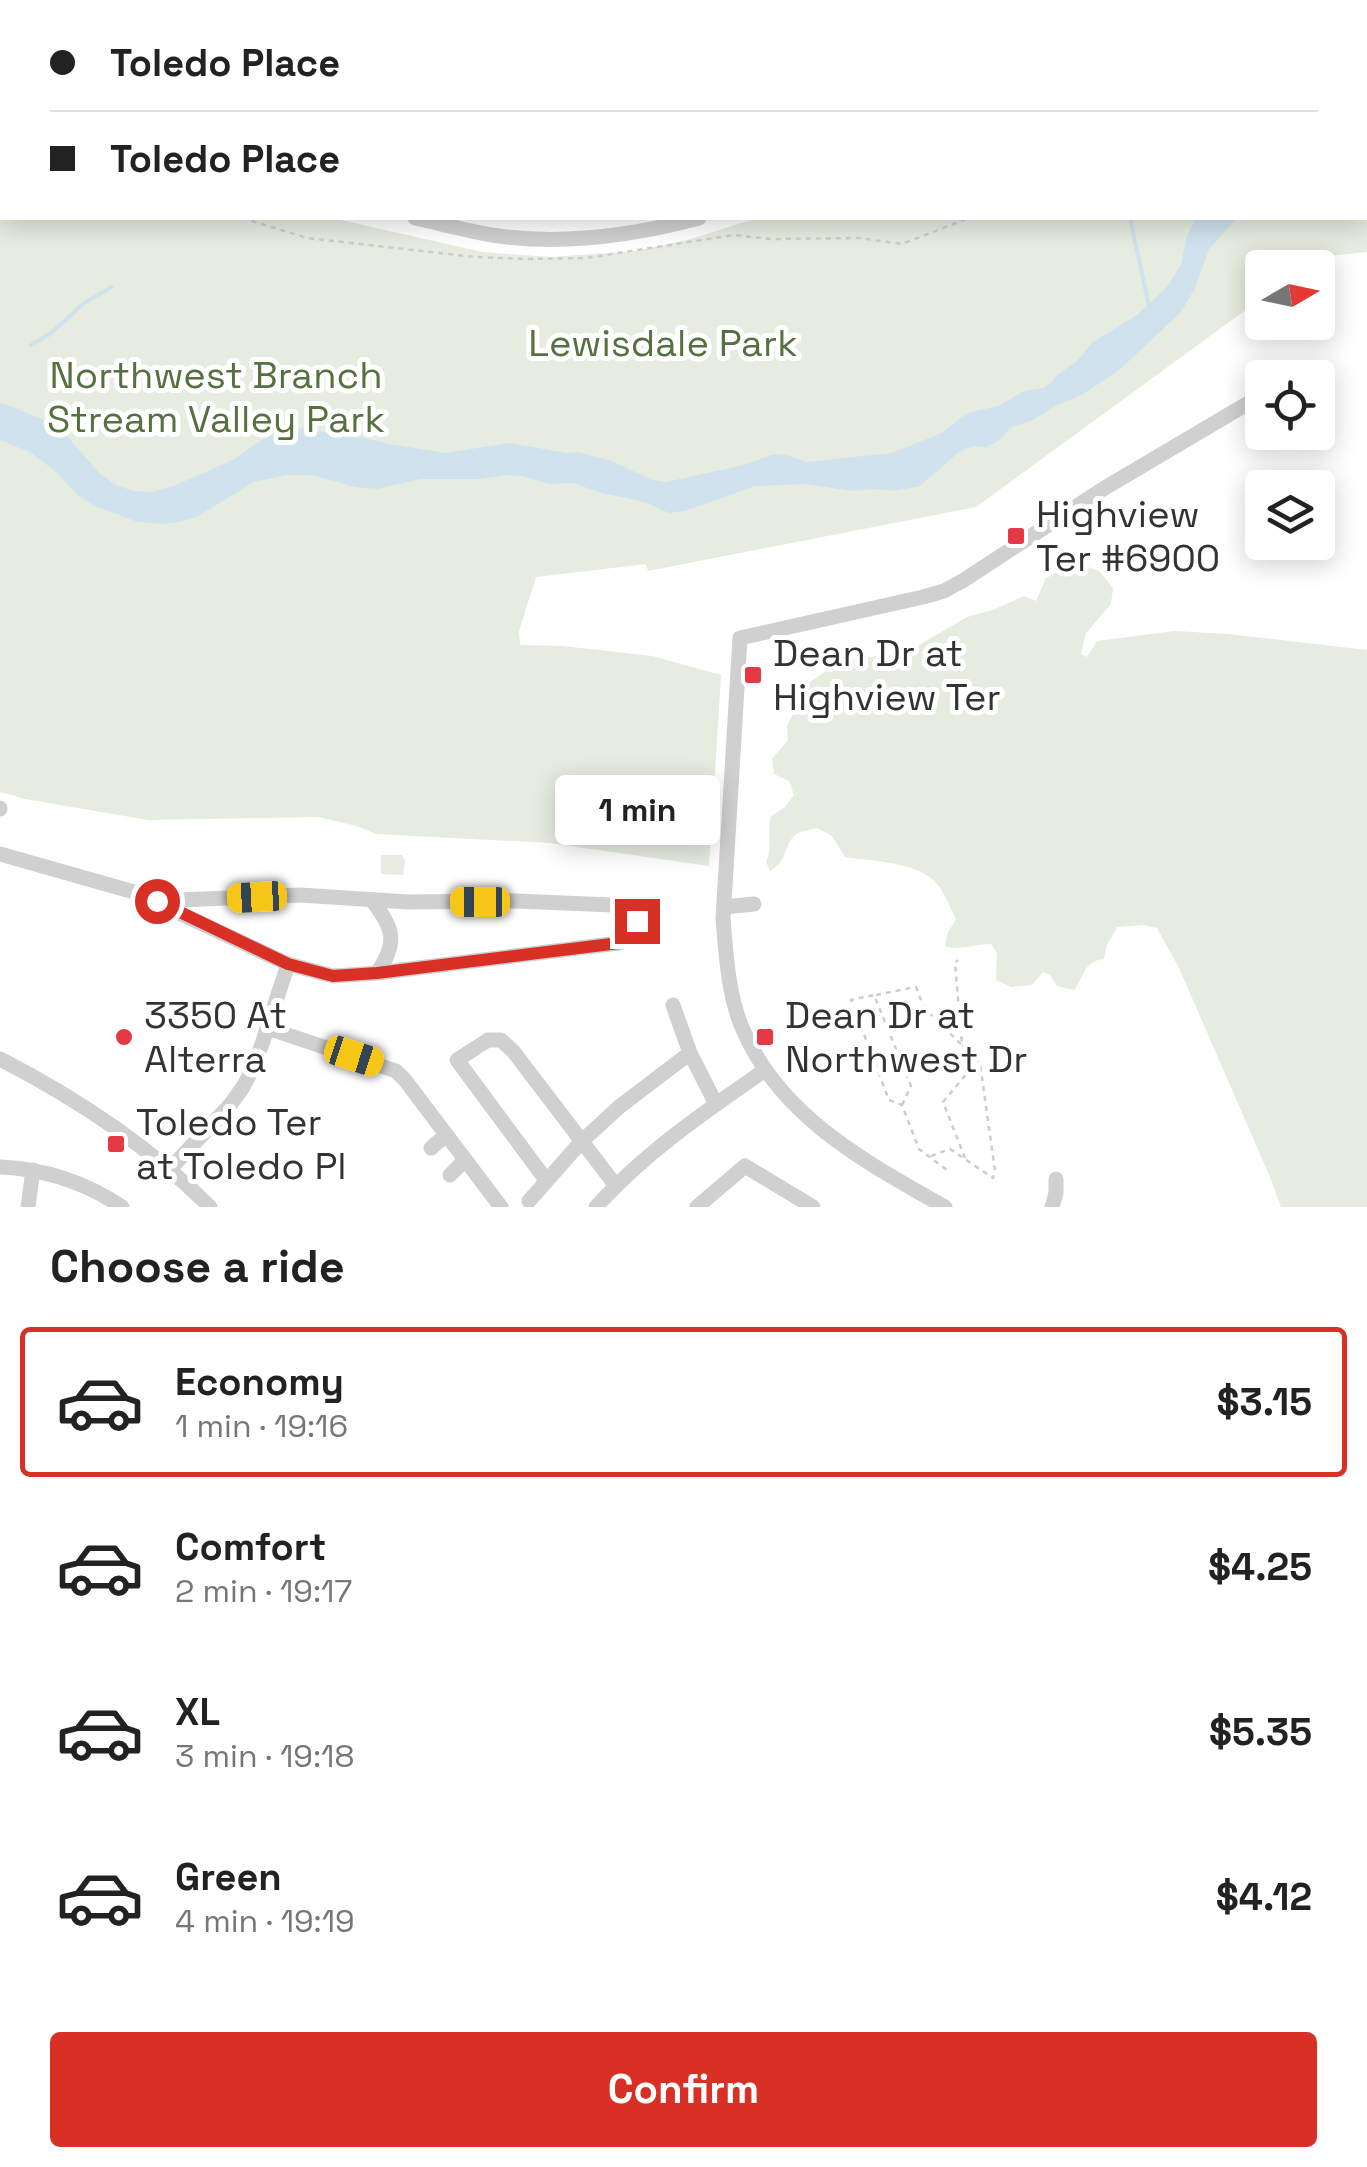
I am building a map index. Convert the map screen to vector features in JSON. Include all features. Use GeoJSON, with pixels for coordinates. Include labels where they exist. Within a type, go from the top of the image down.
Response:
{"type":"FeatureCollection","features":[{"type":"Feature","properties":{"kind":"street"},"geometry":{"type":"LineString","coordinates":[[423,220],[526,238],[583,238],[680,220]]}},
{"type":"Feature","properties":{"kind":"street"},"geometry":{"type":"LineString","coordinates":[[945,1207],[804,1117],[765,1070],[741,1024],[726,961],[724,907],[740,638],[952,587],[1103,489],[1245,405]]}},
{"type":"Feature","properties":{"kind":"street"},"geometry":{"type":"LineString","coordinates":[[0,854],[134,892],[288,964],[333,976],[619,943],[634,935],[637,921],[630,908],[612,905],[300,895],[157,901]]}},
{"type":"Feature","properties":{"kind":"street"},"geometry":{"type":"LineString","coordinates":[[372,900],[388,922],[392,936],[387,958],[377,973]]}},
{"type":"Feature","properties":{"kind":"street"},"geometry":{"type":"LineString","coordinates":[[724,907],[754,904]]}},
{"type":"Feature","properties":{"kind":"street"},"geometry":{"type":"LineString","coordinates":[[170,1168],[236,1097],[251,1072],[288,964]]}},
{"type":"Feature","properties":{"kind":"street"},"geometry":{"type":"LineString","coordinates":[[735,1005],[754,1000]]}},
{"type":"Feature","properties":{"kind":"street"},"geometry":{"type":"LineString","coordinates":[[673,1005],[690,1053],[716,1104]]}},
{"type":"Feature","properties":{"kind":"street"},"geometry":{"type":"LineString","coordinates":[[268,1028],[396,1071],[501,1207]]}},
{"type":"Feature","properties":{"kind":"street"},"geometry":{"type":"LineString","coordinates":[[546,1180],[456,1060],[488,1040],[501,1040],[513,1050],[616,1186]]}},
{"type":"Feature","properties":{"kind":"street"},"geometry":{"type":"LineString","coordinates":[[529,1200],[619,1107],[690,1053]]}},
{"type":"Feature","properties":{"kind":"street"},"geometry":{"type":"LineString","coordinates":[[0,1059],[48,1085],[95,1121],[170,1168],[210,1207]]}},
{"type":"Feature","properties":{"kind":"street"},"geometry":{"type":"LineString","coordinates":[[596,1207],[656,1151],[765,1070]]}},
{"type":"Feature","properties":{"kind":"street"},"geometry":{"type":"LineString","coordinates":[[431,1148],[446,1135]]}},
{"type":"Feature","properties":{"kind":"street"},"geometry":{"type":"LineString","coordinates":[[450,1175],[465,1160]]}},
{"type":"Feature","properties":{"kind":"street"},"geometry":{"type":"LineString","coordinates":[[697,1207],[744,1166],[813,1207]]}},
{"type":"Feature","properties":{"kind":"street"},"geometry":{"type":"LineString","coordinates":[[0,1167],[53,1174],[77,1182],[122,1207]]}},
{"type":"Feature","properties":{"kind":"street"},"geometry":{"type":"LineString","coordinates":[[28,1207],[33,1170]]}},
{"type":"Feature","properties":{"kind":"street"},"geometry":{"type":"LineString","coordinates":[[1052,1207],[1056,1179]]}},
{"type":"Feature","properties":{"kind":"path"},"geometry":{"type":"LineString","coordinates":[[958,960],[955,963],[962,1045]]}},
{"type":"Feature","properties":{"kind":"path"},"geometry":{"type":"LineString","coordinates":[[902,1105],[889,1100],[851,1000],[916,987],[924,1008],[980,1063],[993,1178],[950,1149],[928,1157]]}},
{"type":"Feature","properties":{"kind":"path"},"geometry":{"type":"LineString","coordinates":[[874,995],[911,1086],[902,1105],[919,1149],[946,1170]]}},
{"type":"Feature","properties":{"kind":"path"},"geometry":{"type":"LineString","coordinates":[[965,1160],[943,1102],[969,1070],[982,1071]]}},
{"type":"Feature","properties":{"kind":"green space"},"geometry":{"type":"Polygon","coordinates":[[[0,220],[341,220],[482,252],[550,257],[636,251],[752,220],[1367,220],[1367,252],[1335,255],[1335,250],[1245,250],[1245,310],[976,507],[648,571],[646,564],[536,577],[519,631],[520,645],[652,656],[721,675],[709,866],[550,843],[376,834],[318,817],[148,820],[0,792],[0,220]]]}},
{"type":"Feature","properties":{"kind":"green space"},"geometry":{"type":"Polygon","coordinates":[[[1077,563],[1099,571],[1113,588],[1111,604],[1086,633],[1081,654],[1087,657],[1097,641],[1175,631],[1367,650],[1367,1207],[1281,1207],[1179,968],[1157,928],[1117,927],[1104,959],[1088,966],[1074,990],[1057,986],[1043,972],[1032,985],[1011,987],[996,980],[997,953],[991,944],[945,946],[956,919],[940,888],[919,871],[845,857],[832,836],[817,828],[795,835],[780,863],[770,871],[766,862],[771,816],[794,795],[789,781],[774,774],[772,759],[788,740],[787,726],[808,683],[851,660],[909,651],[967,617],[1024,596],[1036,601],[1046,578],[1077,563]]]}},
{"type":"Feature","properties":{"kind":"green space"},"geometry":{"type":"Polygon","coordinates":[[[381,855],[402,855],[403,875],[381,874],[381,855]]]}},
{"type":"Feature","properties":{"kind":"water"},"geometry":{"type":"Polygon","coordinates":[[[1194,220],[1235,220],[1209,249],[1195,288],[1181,312],[1117,372],[1081,395],[1010,428],[1000,440],[959,452],[920,486],[894,491],[852,491],[806,484],[755,486],[669,513],[645,502],[573,483],[550,484],[522,476],[420,479],[378,489],[313,475],[286,475],[254,482],[198,516],[161,524],[138,522],[95,506],[30,452],[0,440],[0,402],[62,430],[100,474],[114,484],[152,492],[235,459],[272,435],[303,428],[446,453],[509,443],[577,452],[666,482],[772,455],[783,454],[807,462],[892,453],[942,433],[972,412],[998,406],[1024,391],[1051,383],[1092,343],[1138,314],[1166,288],[1181,265],[1194,220]]]}},
{"type":"Feature","properties":{"kind":"waterway"},"geometry":{"type":"LineString","coordinates":[[1130,220],[1149,306]]}},
{"type":"Feature","properties":{"kind":"waterway"},"geometry":{"type":"LineString","coordinates":[[31,345],[50,334],[84,303],[112,287]]}},
{"type":"Feature","properties":{"kind":"place","name":"Highview Ter #6900"},"geometry":{"type":"Point","coordinates":[1016,536]}},
{"type":"Feature","properties":{"kind":"place","name":"Dean Dr at Highview Ter"},"geometry":{"type":"Point","coordinates":[753,675]}},
{"type":"Feature","properties":{"kind":"place","name":"3350 At Alterra"},"geometry":{"type":"Point","coordinates":[124,1037]}},
{"type":"Feature","properties":{"kind":"place","name":"Dean Dr at Northwest Dr"},"geometry":{"type":"Point","coordinates":[765,1037]}},
{"type":"Feature","properties":{"kind":"place","name":"Toledo Ter at Toledo Pl"},"geometry":{"type":"Point","coordinates":[116,1144]}},
{"type":"Feature","properties":{"kind":"route"},"geometry":{"type":"LineString","coordinates":[[157,901],[288,964],[333,976],[619,943],[634,935],[637,921]]}},
{"type":"Feature","properties":{"kind":"park label","name":"Lewisdale Park"},"geometry":{"type":"Point","coordinates":[663,343]}},
{"type":"Feature","properties":{"kind":"park label","name":"Northwest Branch Stream Valley Park"},"geometry":{"type":"Point","coordinates":[216,397]}}]}
